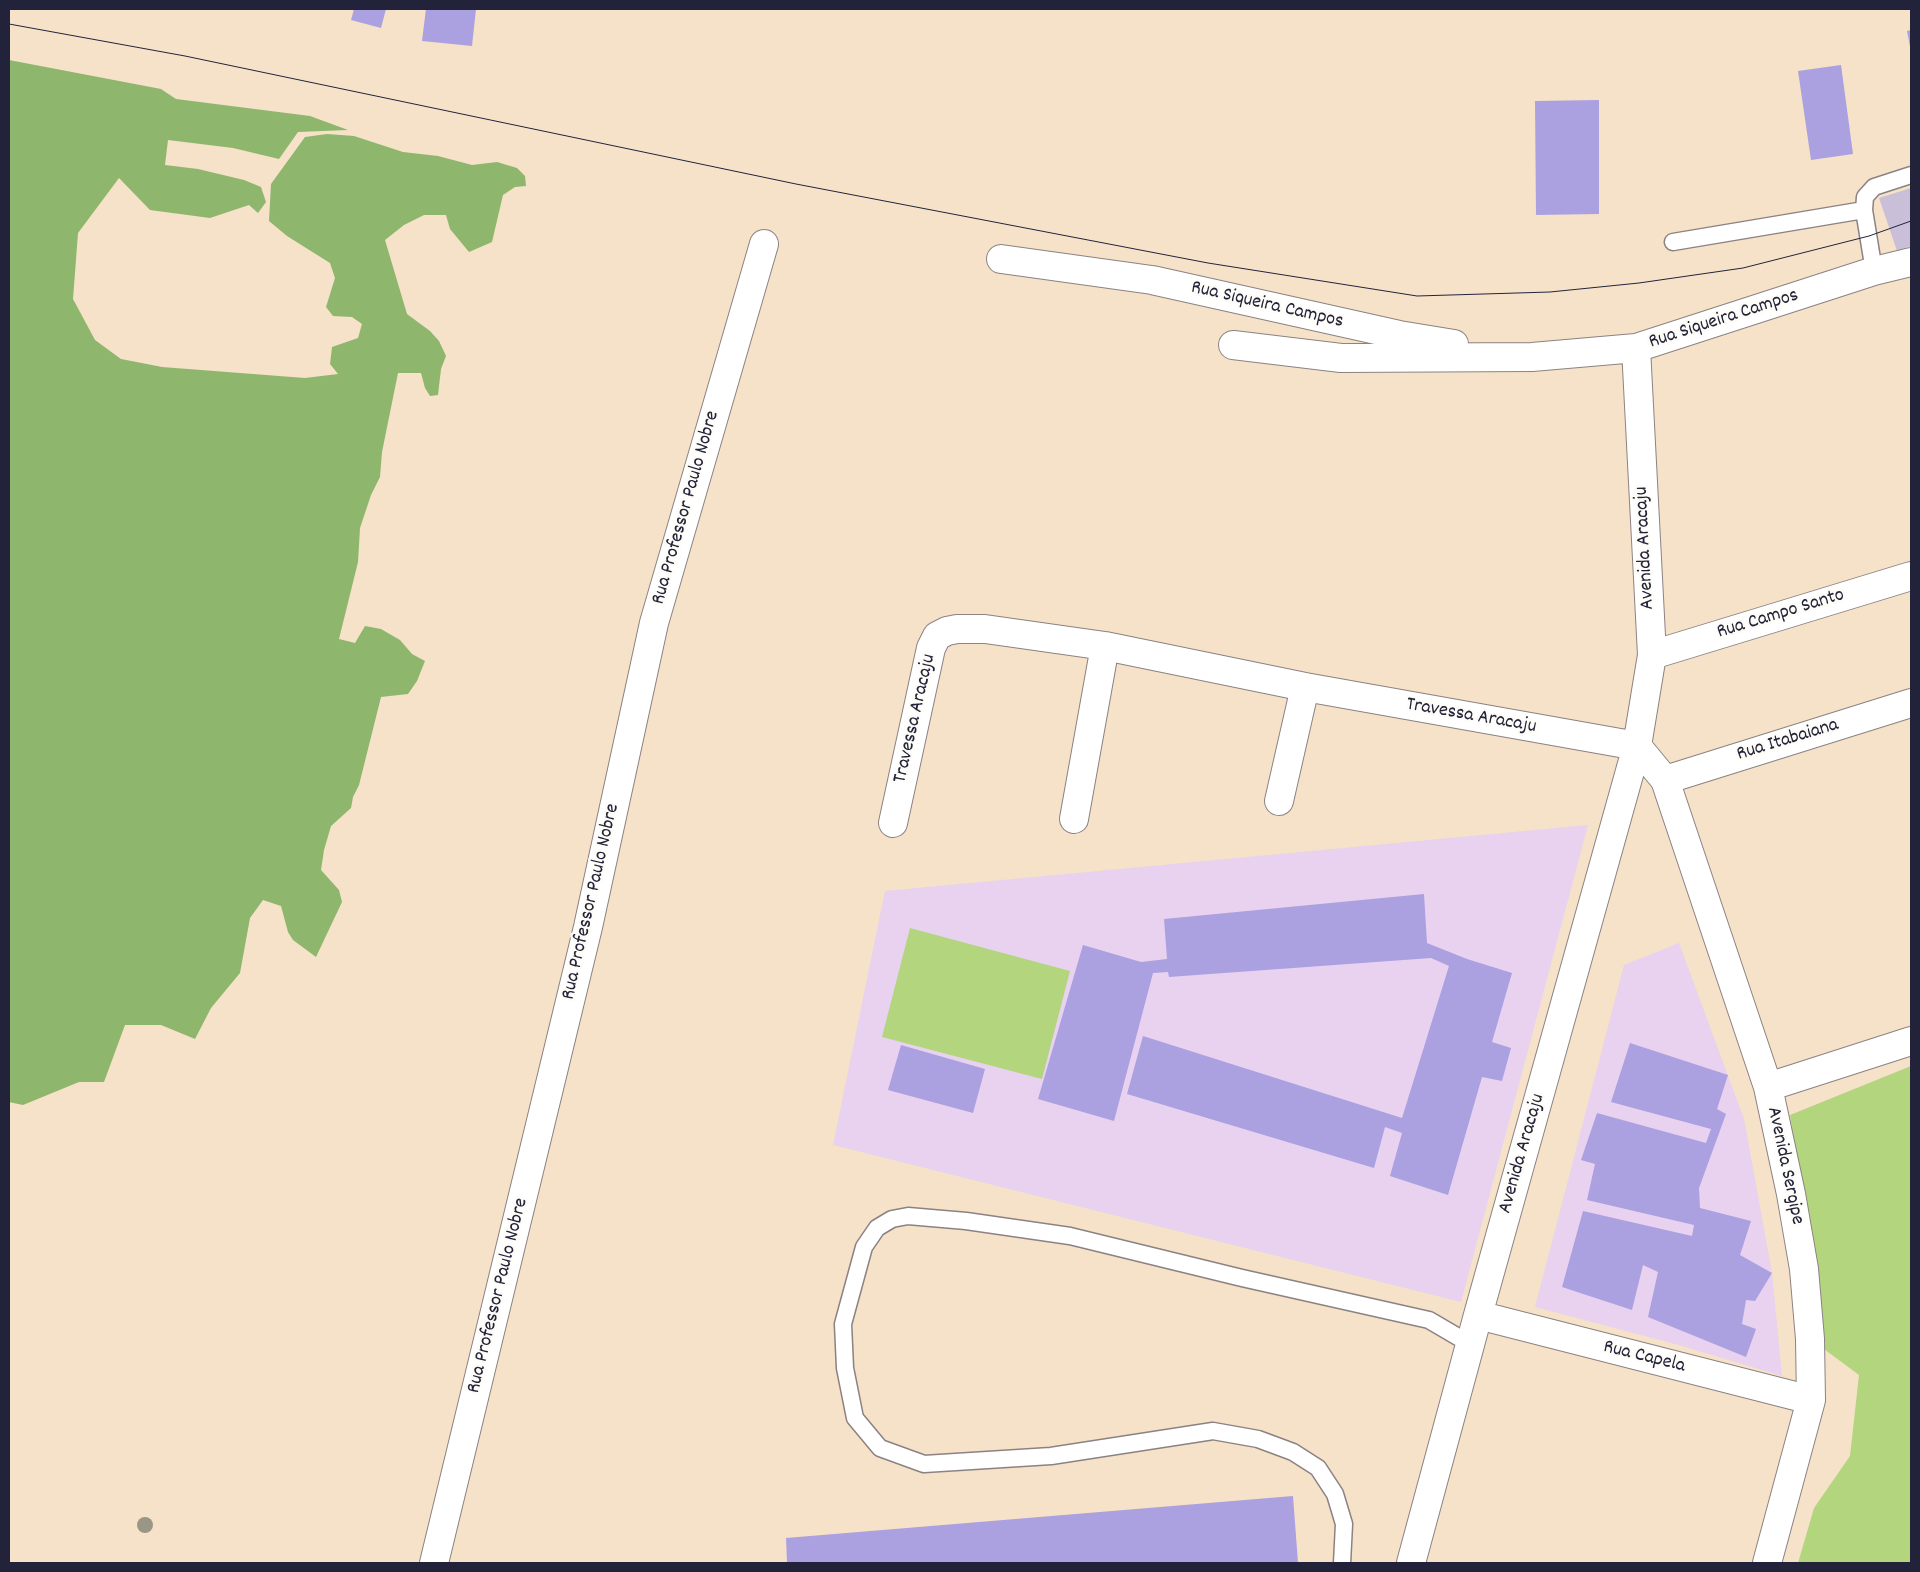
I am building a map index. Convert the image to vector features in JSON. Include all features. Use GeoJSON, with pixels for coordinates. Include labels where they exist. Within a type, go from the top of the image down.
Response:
{"type":"FeatureCollection","features":[{"type":"Feature","properties":{"kind":"street","name":"Rua Professor Paulo Nobre"},"geometry":{"type":"LineString","coordinates":[[434,1563],[588,927],[654,622],[764,244]]}},
{"type":"Feature","properties":{"kind":"street","name":"Rua Siqueira Campos"},"geometry":{"type":"LineString","coordinates":[[1001,258],[1152,280],[1399,335],[1532,357]]}},
{"type":"Feature","properties":{"kind":"street","name":"Rua Siqueira Campos"},"geometry":{"type":"LineString","coordinates":[[1232,345],[1341,358],[1532,357],[1636,348],[1874,270],[1911,262]]}},
{"type":"Feature","properties":{"kind":"street","name":"Avenida Aracaju"},"geometry":{"type":"LineString","coordinates":[[1411,1563],[1478,1315],[1637,746],[1652,655],[1636,348]]}},
{"type":"Feature","properties":{"kind":"street","name":"Rua Campo Santo"},"geometry":{"type":"LineString","coordinates":[[1652,655],[1911,576]]}},
{"type":"Feature","properties":{"kind":"street","name":"Travessa Aracaju"},"geometry":{"type":"LineString","coordinates":[[893,822],[931,648],[937,636],[957,629],[984,629],[1105,646],[1305,687],[1637,746]]}},
{"type":"Feature","properties":{"kind":"street"},"geometry":{"type":"LineString","coordinates":[[1074,819],[1105,646]]}},
{"type":"Feature","properties":{"kind":"street"},"geometry":{"type":"LineString","coordinates":[[1279,801],[1305,687]]}},
{"type":"Feature","properties":{"kind":"street","name":"Rua Itabaiana"},"geometry":{"type":"LineString","coordinates":[[1665,780],[1911,703]]}},
{"type":"Feature","properties":{"kind":"street"},"geometry":{"type":"LineString","coordinates":[[1637,746],[1665,780]]}},
{"type":"Feature","properties":{"kind":"street","name":"Avenida Sergipe"},"geometry":{"type":"LineString","coordinates":[[1665,780],[1768,1087],[1792,1194],[1804,1269],[1810,1339],[1811,1400],[1768,1563]]}},
{"type":"Feature","properties":{"kind":"street"},"geometry":{"type":"LineString","coordinates":[[1768,1087],[1911,1041]]}},
{"type":"Feature","properties":{"kind":"street","name":"Rua Capela"},"geometry":{"type":"LineString","coordinates":[[1478,1315],[1811,1400]]}},
{"type":"Feature","properties":{"kind":"lane"},"geometry":{"type":"LineString","coordinates":[[1874,270],[1864,210],[1865,197],[1869,190],[1874,187],[1911,175]]}},
{"type":"Feature","properties":{"kind":"lane"},"geometry":{"type":"LineString","coordinates":[[1673,242],[1864,210]]}},
{"type":"Feature","properties":{"kind":"lane"},"geometry":{"type":"LineString","coordinates":[[1342,1563],[1344,1524],[1335,1494],[1318,1468],[1293,1452],[1258,1439],[1213,1431],[1051,1456],[924,1464],[880,1448],[855,1418],[845,1368],[843,1324],[864,1247],[876,1228],[892,1218],[908,1216],[966,1221],[1070,1236],[1242,1278],[1429,1320],[1470,1344]]}},
{"type":"Feature","properties":{"kind":"shaded area"},"geometry":{"type":"Polygon","coordinates":[[[1911,188],[1911,246],[1897,251],[1879,198],[1911,188]]]}},
{"type":"Feature","properties":{"kind":"shaded area"},"geometry":{"type":"Polygon","coordinates":[[[1588,825],[1461,1302],[833,1145],[885,891],[1588,825]]]}},
{"type":"Feature","properties":{"kind":"shaded area"},"geometry":{"type":"Polygon","coordinates":[[[1679,943],[1744,1119],[1772,1273],[1782,1376],[1675,1344],[1535,1307],[1624,965],[1679,943]]]}},
{"type":"Feature","properties":{"kind":"green space"},"geometry":{"type":"Polygon","coordinates":[[[9,60],[161,89],[176,99],[310,116],[348,130],[298,132],[279,159],[233,148],[168,140],[165,165],[198,169],[244,180],[261,187],[266,202],[258,213],[249,205],[210,218],[150,210],[119,178],[78,233],[73,299],[95,340],[121,359],[162,367],[305,378],[338,374],[330,364],[332,347],[358,338],[362,324],[352,317],[333,316],[326,307],[335,278],[330,263],[287,236],[269,221],[271,184],[305,137],[327,134],[354,136],[403,152],[438,156],[472,165],[497,162],[517,168],[525,176],[526,186],[515,187],[503,195],[492,242],[469,252],[450,229],[446,215],[424,215],[404,225],[385,240],[407,314],[430,331],[439,341],[446,356],[441,369],[438,395],[430,396],[425,388],[421,373],[398,373],[382,452],[380,477],[371,495],[360,528],[358,562],[339,639],[355,643],[365,626],[381,629],[400,640],[412,654],[425,661],[417,681],[408,694],[381,697],[359,785],[353,797],[351,808],[331,826],[324,850],[321,870],[339,890],[342,902],[316,957],[293,940],[288,932],[281,906],[263,900],[250,918],[240,973],[211,1008],[195,1039],[161,1025],[125,1025],[104,1082],[79,1082],[23,1105],[9,1102],[9,60]]]}},
{"type":"Feature","properties":{"kind":"green space"},"geometry":{"type":"Polygon","coordinates":[[[910,928],[1070,971],[1042,1079],[882,1037],[910,928]]]}},
{"type":"Feature","properties":{"kind":"green space"},"geometry":{"type":"Polygon","coordinates":[[[1911,1066],[1911,1563],[1798,1563],[1814,1508],[1850,1456],[1859,1375],[1824,1349],[1790,1115],[1911,1066]]]}},
{"type":"Feature","properties":{"kind":"building"},"geometry":{"type":"Polygon","coordinates":[[[354,9],[386,9],[381,28],[351,20],[354,9]]]}},
{"type":"Feature","properties":{"kind":"building"},"geometry":{"type":"Polygon","coordinates":[[[426,9],[476,9],[472,46],[422,41],[426,9]]]}},
{"type":"Feature","properties":{"kind":"building"},"geometry":{"type":"Polygon","coordinates":[[[1911,30],[1911,47],[1910,47],[1907,31],[1911,30]]]}},
{"type":"Feature","properties":{"kind":"building"},"geometry":{"type":"Polygon","coordinates":[[[1841,65],[1853,154],[1811,160],[1798,71],[1841,65]]]}},
{"type":"Feature","properties":{"kind":"building"},"geometry":{"type":"Polygon","coordinates":[[[1599,100],[1599,214],[1536,215],[1535,101],[1599,100]]]}},
{"type":"Feature","properties":{"kind":"building"},"geometry":{"type":"Polygon","coordinates":[[[1424,894],[1427,943],[1467,959],[1512,973],[1492,1042],[1511,1048],[1502,1081],[1482,1077],[1448,1195],[1390,1176],[1402,1133],[1385,1127],[1374,1168],[1127,1094],[1143,1036],[1402,1118],[1449,966],[1431,958],[1169,977],[1168,972],[1153,973],[1114,1121],[1038,1099],[1083,945],[1141,962],[1167,959],[1164,919],[1424,894]]]}},
{"type":"Feature","properties":{"kind":"building"},"geometry":{"type":"Polygon","coordinates":[[[1630,1043],[1728,1075],[1717,1109],[1726,1114],[1699,1188],[1700,1208],[1751,1221],[1740,1255],[1772,1273],[1755,1301],[1746,1300],[1742,1324],[1756,1329],[1746,1357],[1648,1317],[1658,1272],[1643,1265],[1632,1310],[1562,1287],[1583,1211],[1692,1236],[1694,1225],[1587,1200],[1595,1164],[1581,1160],[1597,1113],[1706,1143],[1711,1129],[1611,1102],[1630,1043]]]}},
{"type":"Feature","properties":{"kind":"building"},"geometry":{"type":"Polygon","coordinates":[[[901,1045],[985,1069],[973,1113],[888,1090],[901,1045]]]}},
{"type":"Feature","properties":{"kind":"building"},"geometry":{"type":"Polygon","coordinates":[[[1293,1496],[1298,1563],[787,1563],[786,1538],[1293,1496]]]}},
{"type":"Feature","properties":{"kind":"tram line"},"geometry":{"type":"LineString","coordinates":[[9,24],[185,56],[796,184],[1208,263],[1417,296],[1550,292],[1639,283],[1743,268],[1869,236],[1911,221]]}}]}
